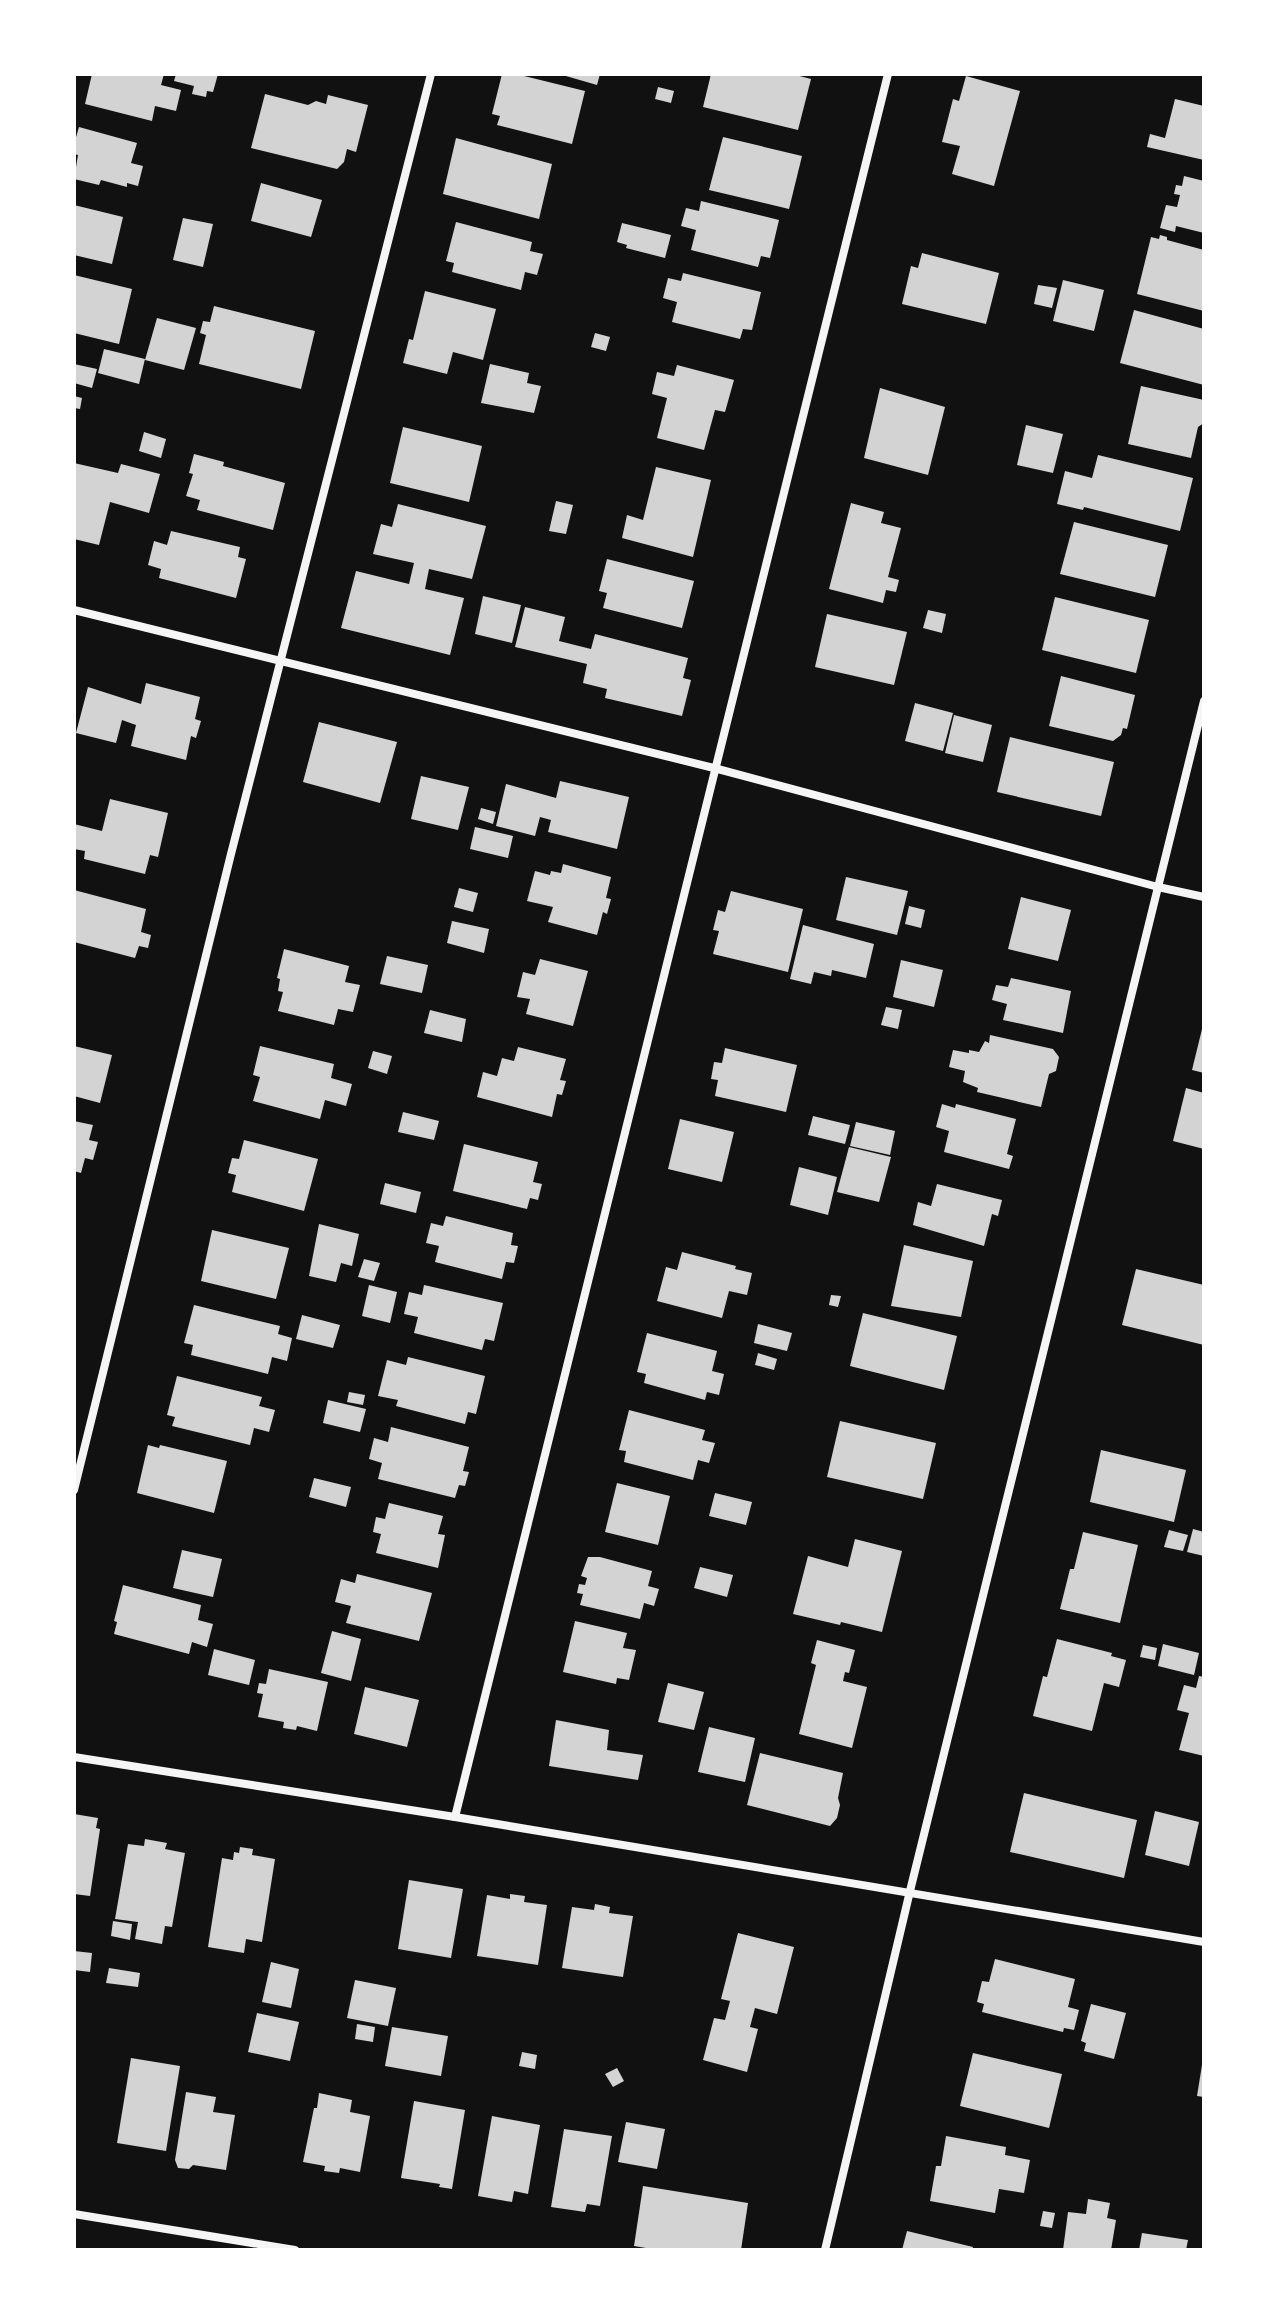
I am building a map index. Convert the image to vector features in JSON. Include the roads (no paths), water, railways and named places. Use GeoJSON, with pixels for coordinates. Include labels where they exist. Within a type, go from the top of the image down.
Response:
{"type":"FeatureCollection","features":[{"type":"Feature","properties":{"kind":"street"},"geometry":{"type":"LineString","coordinates":[[74,1490],[280,662],[431,74]]}},
{"type":"Feature","properties":{"kind":"street"},"geometry":{"type":"LineString","coordinates":[[455,1817],[888,74]]}},
{"type":"Feature","properties":{"kind":"street"},"geometry":{"type":"LineString","coordinates":[[74,610],[714,768],[1204,897]]}},
{"type":"Feature","properties":{"kind":"street"},"geometry":{"type":"LineString","coordinates":[[825,2250],[910,1891],[1204,701]]}},
{"type":"Feature","properties":{"kind":"street"},"geometry":{"type":"LineString","coordinates":[[74,1757],[910,1891],[1204,1942]]}},
{"type":"Feature","properties":{"kind":"street"},"geometry":{"type":"LineString","coordinates":[[74,2214],[295,2250]]}}]}
